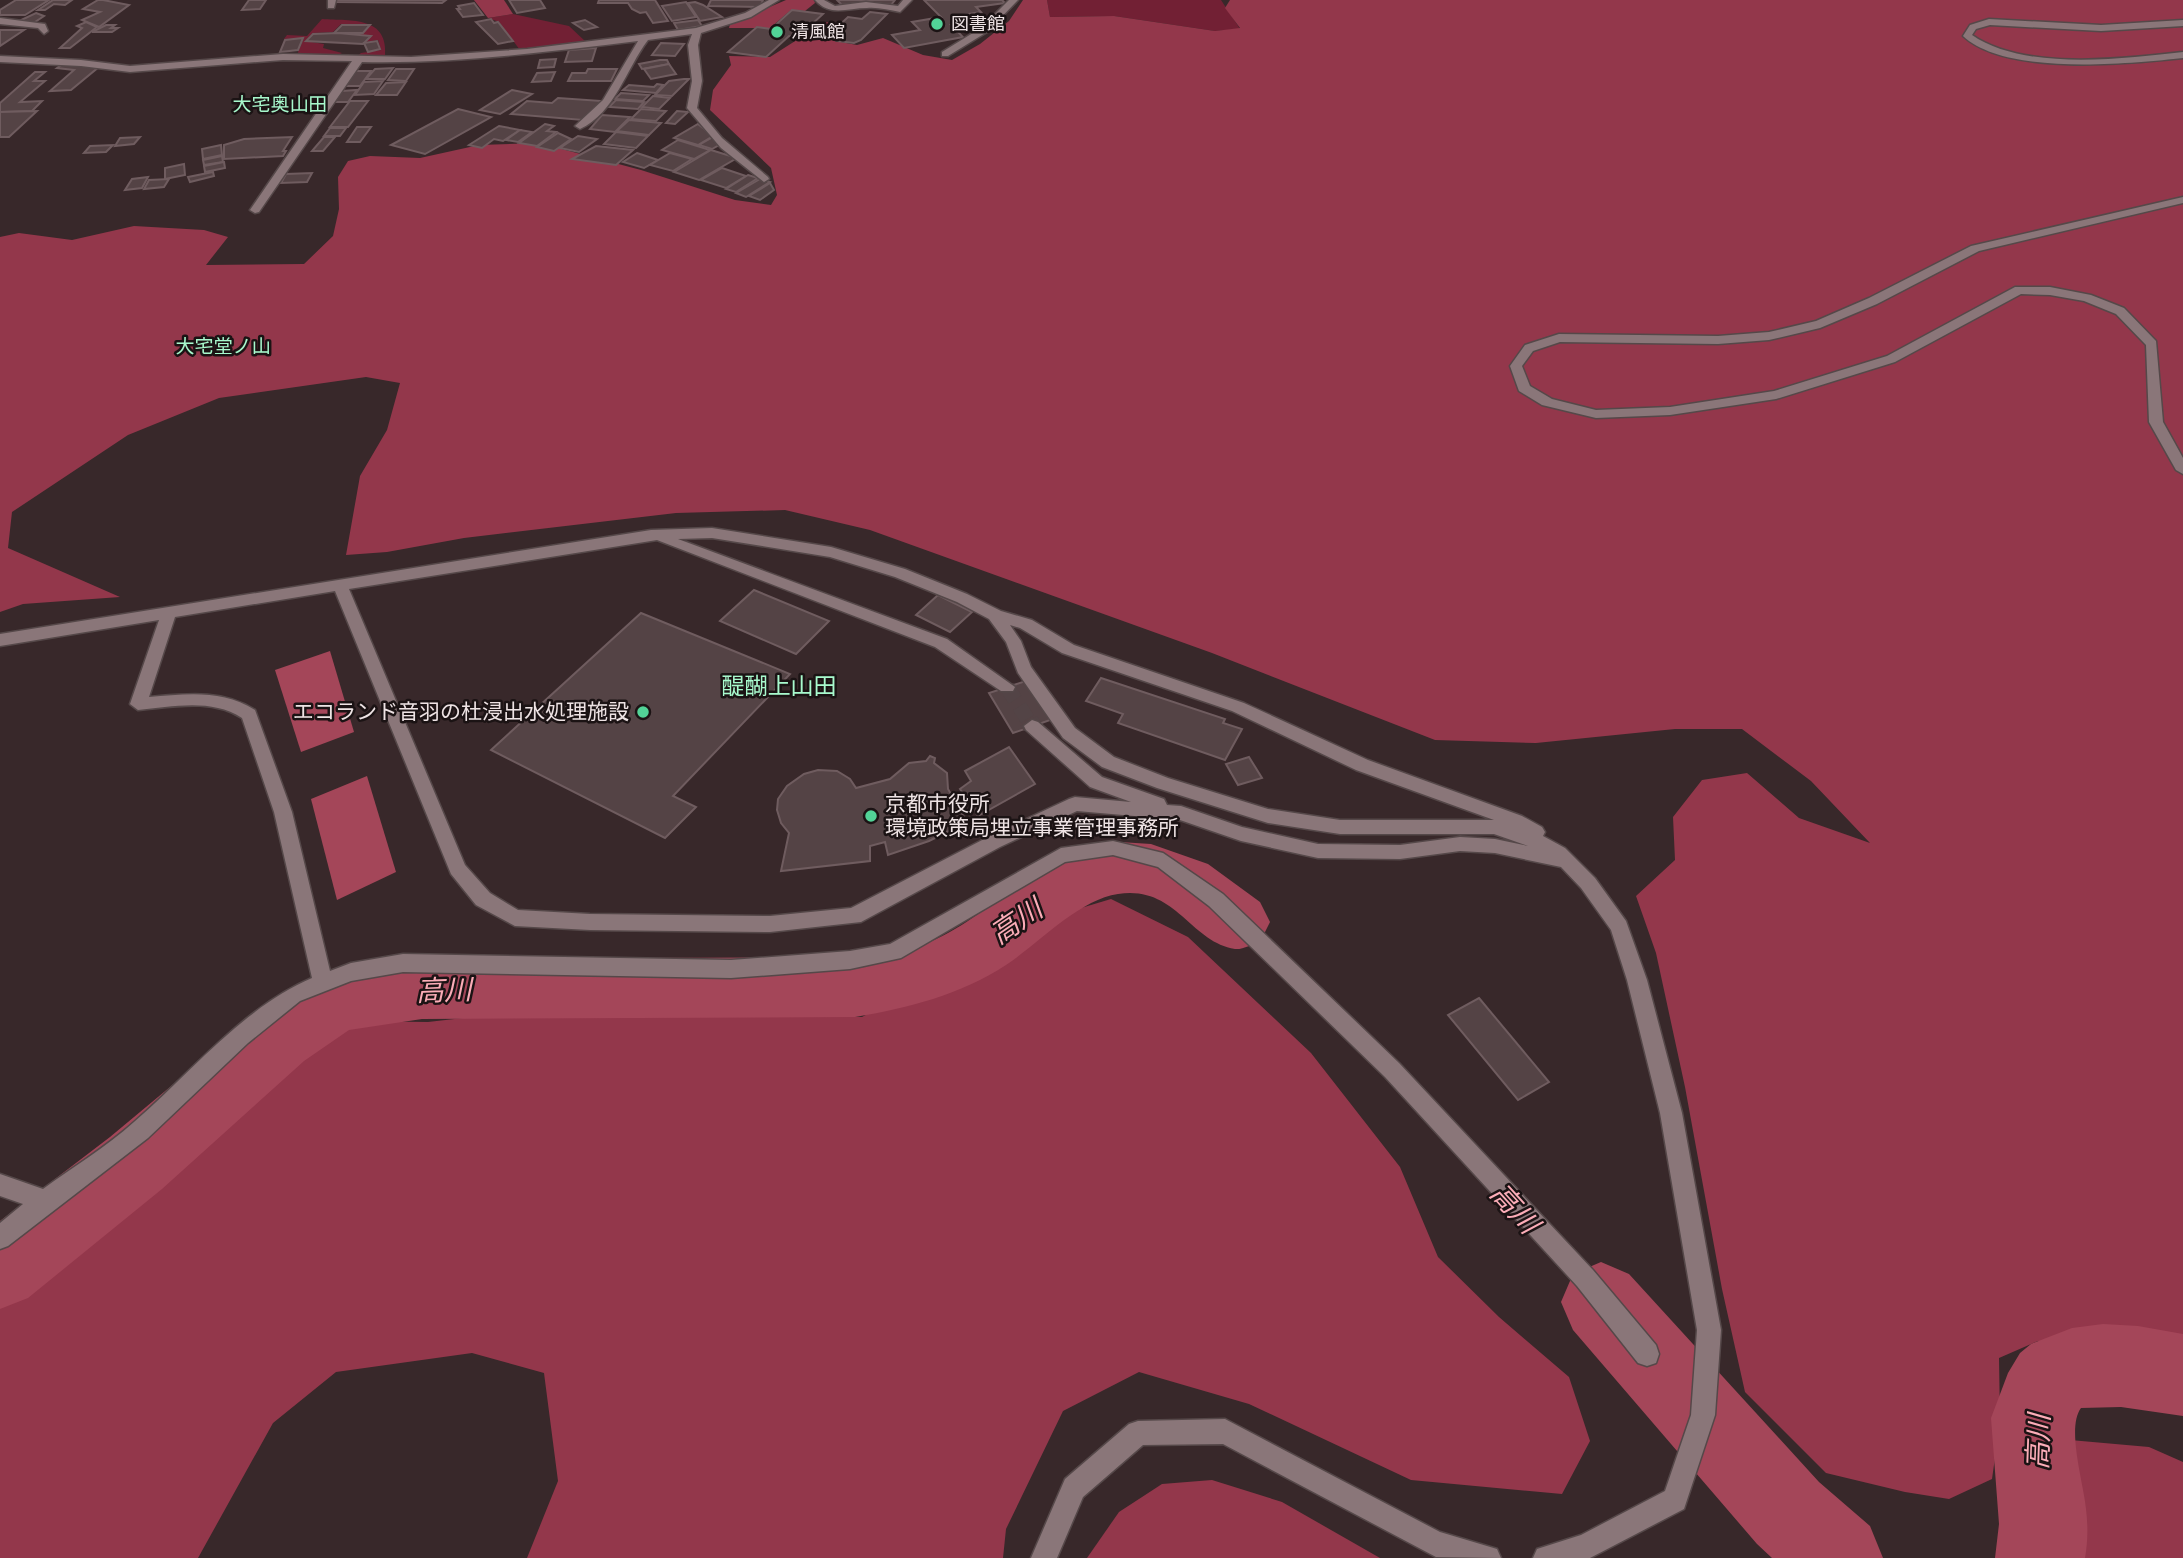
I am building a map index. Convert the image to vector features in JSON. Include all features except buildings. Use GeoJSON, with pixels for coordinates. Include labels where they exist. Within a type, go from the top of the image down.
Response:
{"type":"FeatureCollection","features":[{"type":"Feature","properties":{"kind":"street"},"geometry":{"type":"LineString","coordinates":[[0,59],[81,63],[130,69],[283,57],[527,52],[697,32],[748,15],[775,0]]}},
{"type":"Feature","properties":{"kind":"street"},"geometry":{"type":"LineString","coordinates":[[819,0],[830,8],[870,5],[900,9],[908,0]]}},
{"type":"Feature","properties":{"kind":"street"},"geometry":{"type":"LineString","coordinates":[[945,54],[984,30],[1014,0]]}},
{"type":"Feature","properties":{"kind":"street"},"geometry":{"type":"LineString","coordinates":[[0,21],[42,26],[44,31]]}},
{"type":"Feature","properties":{"kind":"street"},"geometry":{"type":"LineString","coordinates":[[2183,23],[2101,27],[1989,22],[1973,27],[1966,36],[1986,48],[2029,58],[2084,61],[2183,55]]}},
{"type":"Feature","properties":{"kind":"street"},"geometry":{"type":"LineString","coordinates":[[697,32],[693,45],[697,81],[692,107],[702,123],[764,179]]}},
{"type":"Feature","properties":{"kind":"street"},"geometry":{"type":"LineString","coordinates":[[580,126],[607,102],[632,55],[645,38]]}},
{"type":"Feature","properties":{"kind":"street"},"geometry":{"type":"LineString","coordinates":[[328,47],[356,56]]}},
{"type":"Feature","properties":{"kind":"street"},"geometry":{"type":"LineString","coordinates":[[255,210],[356,56]]}},
{"type":"Feature","properties":{"kind":"street"},"geometry":{"type":"LineString","coordinates":[[2183,200],[1975,248],[1873,301],[1819,324],[1769,336],[1718,340],[1559,338],[1529,348],[1516,366],[1524,388],[1547,402],[1596,414],[1670,411],[1776,395],[1891,359],[2020,290],[2050,291],[2087,298],[2120,311],[2152,344],[2156,422],[2183,470]]}},
{"type":"Feature","properties":{"kind":"street"},"geometry":{"type":"LineString","coordinates":[[0,640],[651,536],[712,533],[831,552],[900,573],[962,598],[995,615],[1026,624],[1068,649],[1238,707],[1362,765],[1516,821],[1549,840],[1588,883],[1619,927],[1637,980],[1671,1113],[1709,1330],[1703,1415],[1675,1500],[1585,1547],[1546,1558]]}},
{"type":"Feature","properties":{"kind":"street"},"geometry":{"type":"LineString","coordinates":[[651,536],[683,545],[941,643],[1007,687]]}},
{"type":"Feature","properties":{"kind":"street"},"geometry":{"type":"LineString","coordinates":[[340,584],[458,869],[483,899],[515,918],[590,922],[770,924],[854,916],[994,842],[1074,804],[1181,813]]}},
{"type":"Feature","properties":{"kind":"street"},"geometry":{"type":"LineString","coordinates":[[169,612],[138,704],[199,699],[233,704],[249,714],[283,812],[323,982]]}},
{"type":"Feature","properties":{"kind":"street"},"geometry":{"type":"LineString","coordinates":[[995,615],[1013,641],[1024,669],[1069,733],[1108,762],[1163,783],[1268,816],[1340,827],[1494,827],[1539,842],[1566,861]]}},
{"type":"Feature","properties":{"kind":"street"},"geometry":{"type":"LineString","coordinates":[[1032,726],[1096,782],[1241,834],[1318,851],[1400,852],[1460,844],[1495,846],[1566,861]]}},
{"type":"Feature","properties":{"kind":"street"},"geometry":{"type":"LineString","coordinates":[[0,1238],[44,1201],[140,1131],[241,1036],[293,995],[351,972],[403,963],[731,969],[850,960],[894,953],[1061,855],[1113,848],[1163,861],[1216,900],[1392,1070],[1585,1278],[1647,1354]]}},
{"type":"Feature","properties":{"kind":"street"},"geometry":{"type":"LineString","coordinates":[[0,1185],[44,1201]]}},
{"type":"Feature","properties":{"kind":"street"},"geometry":{"type":"LineString","coordinates":[[1044,1558],[1074,1488],[1138,1433],[1225,1431],[1436,1545],[1488,1558]]}},
{"type":"Feature","properties":{"kind":"shaded area"},"geometry":{"type":"Polygon","coordinates":[[[474,0],[504,0],[513,14],[488,18],[474,0]]]}},
{"type":"Feature","properties":{"kind":"shaded area"},"geometry":{"type":"Polygon","coordinates":[[[786,0],[814,0],[815,3],[805,11],[791,10],[770,28],[729,28],[730,24],[786,0]]]}},
{"type":"Feature","properties":{"kind":"shaded area"},"geometry":{"type":"Polygon","coordinates":[[[1023,0],[1047,0],[1050,17],[1114,16],[1215,31],[1240,28],[1225,8],[1230,0],[2183,0],[2183,1366],[2118,1345],[2038,1341],[1999,1358],[2000,1422],[1992,1479],[1949,1499],[1905,1492],[1826,1473],[1745,1392],[1656,953],[1636,896],[1675,860],[1673,817],[1702,780],[1747,773],[1799,818],[1870,843],[1811,781],[1742,729],[1675,729],[1536,743],[1435,740],[1212,653],[870,530],[785,510],[676,513],[464,538],[387,552],[346,555],[360,476],[387,430],[400,383],[366,377],[219,398],[128,435],[12,512],[8,548],[120,597],[23,604],[0,612],[0,237],[19,233],[72,240],[134,226],[204,230],[228,237],[206,265],[304,264],[333,236],[339,209],[338,177],[348,161],[370,156],[420,158],[479,145],[539,143],[641,170],[735,200],[771,205],[777,195],[771,168],[710,110],[713,90],[731,65],[729,56],[770,57],[825,22],[833,23],[829,33],[835,41],[857,45],[883,38],[923,55],[952,60],[980,44],[1009,21],[1023,0]]]}},
{"type":"Feature","properties":{"kind":"shaded area"},"geometry":{"type":"Polygon","coordinates":[[[1047,0],[1221,0],[1240,29],[1215,31],[1114,16],[1050,17],[1047,0]]]}},
{"type":"Feature","properties":{"kind":"shaded area"},"geometry":{"type":"Polygon","coordinates":[[[513,14],[569,26],[586,42],[520,50],[499,22],[488,18],[513,14]]]}},
{"type":"Feature","properties":{"kind":"shaded area"},"geometry":{"type":"Polygon","coordinates":[[[322,19],[356,21],[370,25],[341,24],[333,32],[313,33],[305,41],[324,44],[323,48],[342,53],[336,56],[299,55],[304,38],[284,39],[287,35],[307,36],[322,19]]]}},
{"type":"Feature","properties":{"kind":"shaded area"},"geometry":{"type":"Polygon","coordinates":[[[370,25],[381,34],[385,44],[385,57],[356,57],[361,53],[381,50],[378,40],[366,42],[371,35],[351,35],[363,33],[370,25]]]}},
{"type":"Feature","properties":{"kind":"shaded area"},"geometry":{"type":"Polygon","coordinates":[[[330,651],[354,732],[301,752],[275,670],[330,651]]]}},
{"type":"Feature","properties":{"kind":"shaded area"},"geometry":{"type":"Polygon","coordinates":[[[367,776],[396,872],[337,900],[311,799],[367,776]]]}},
{"type":"Feature","properties":{"kind":"shaded area"},"geometry":{"type":"Polygon","coordinates":[[[1111,899],[1188,937],[1311,1053],[1400,1167],[1438,1257],[1499,1317],[1569,1377],[1590,1441],[1562,1494],[1411,1480],[1249,1404],[1139,1372],[1063,1411],[1006,1529],[1003,1558],[527,1558],[558,1481],[544,1373],[472,1353],[336,1372],[273,1423],[198,1558],[0,1558],[0,1306],[84,1230],[339,1021],[428,1022],[507,1013],[538,984],[593,978],[680,978],[699,1013],[862,1017],[1041,920],[1111,899]]]}},
{"type":"Feature","properties":{"kind":"shaded area"},"geometry":{"type":"Polygon","coordinates":[[[2070,1440],[2149,1447],[2183,1462],[2183,1558],[2055,1558],[2071,1514],[2070,1440]]]}},
{"type":"Feature","properties":{"kind":"shaded area"},"geometry":{"type":"Polygon","coordinates":[[[1212,1480],[1282,1502],[1380,1558],[1087,1558],[1119,1512],[1162,1484],[1212,1480]]]}},
{"type":"Feature","properties":{"kind":"waterway","name":"高川"},"geometry":{"type":"LineString","coordinates":[[0,1270],[136,1163],[279,1039],[309,1017],[338,1001],[422,989],[855,987],[880,983],[918,975],[953,962],[1063,888],[1091,874],[1120,867],[1151,870],[1186,883],[1237,922]]}},
{"type":"Feature","properties":{"kind":"waterway","name":"高川"},"geometry":{"type":"LineString","coordinates":[[1601,1302],[1788,1513],[1838,1558]]}},
{"type":"Feature","properties":{"kind":"waterway","name":"高川"},"geometry":{"type":"LineString","coordinates":[[2040,1558],[2044,1524],[2033,1418],[2049,1383],[2060,1373],[2087,1366],[2138,1368],[2183,1375]]}},
{"type":"Feature","properties":{"kind":"tunnel"},"geometry":{"type":"LineString","coordinates":[[1007,687],[1030,723]]}},
{"type":"Feature","properties":{"kind":"tunnel"},"geometry":{"type":"LineString","coordinates":[[1029,721],[1032,726]]}},
{"type":"Feature","properties":{"kind":"place","name":"図書館"},"geometry":{"type":"Point","coordinates":[937,24]}},
{"type":"Feature","properties":{"kind":"place","name":"清風館"},"geometry":{"type":"Point","coordinates":[777,32]}},
{"type":"Feature","properties":{"kind":"place","name":"エコランド音羽の杜浸出水処理施設"},"geometry":{"type":"Point","coordinates":[643,712]}},
{"type":"Feature","properties":{"kind":"place","name":"京都市役所 環境政策局埋立事業管理事務所"},"geometry":{"type":"Point","coordinates":[871,816]}},
{"type":"Feature","properties":{"kind":"district","name":"大宅奥山田"},"geometry":{"type":"Point","coordinates":[280,104]}},
{"type":"Feature","properties":{"kind":"district","name":"大宅堂ノ山"},"geometry":{"type":"Point","coordinates":[223,346]}},
{"type":"Feature","properties":{"kind":"district","name":"醍醐上山田"},"geometry":{"type":"Point","coordinates":[779,686]}}]}
